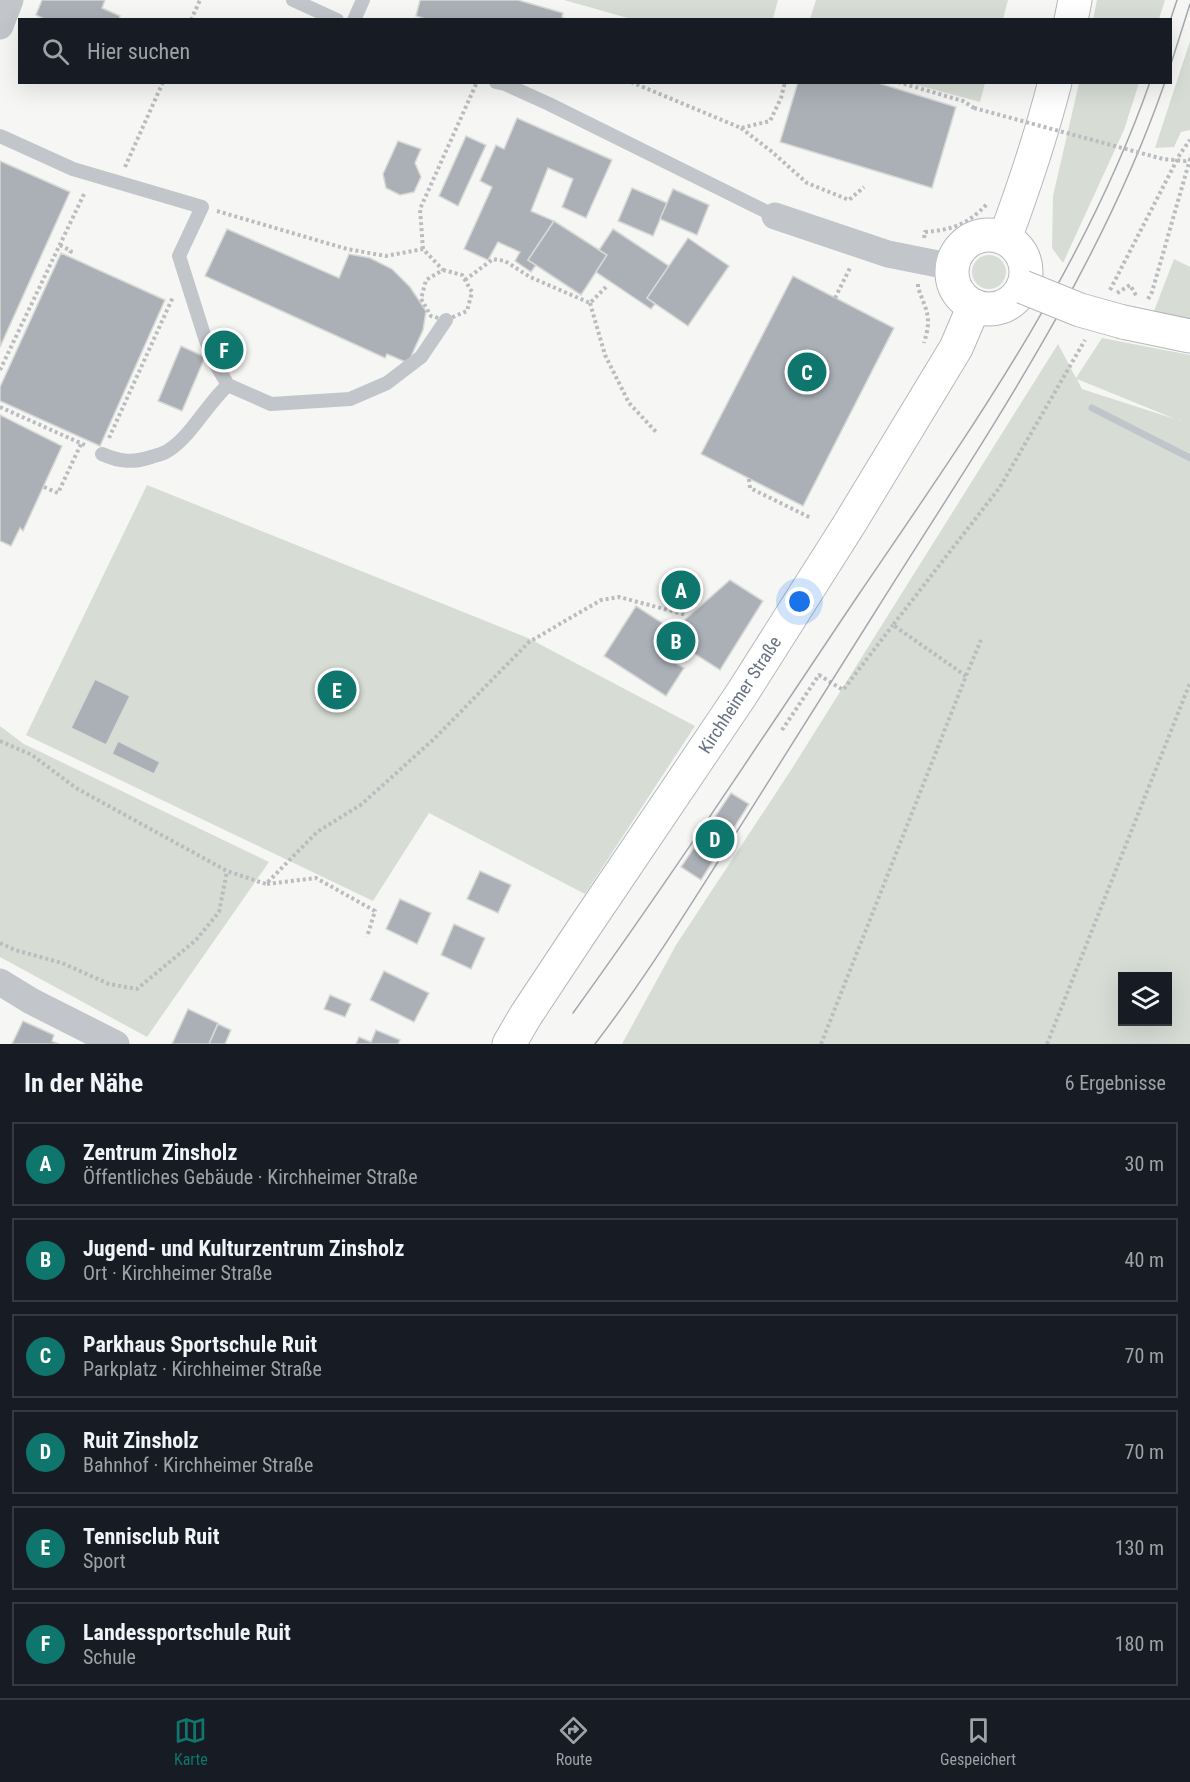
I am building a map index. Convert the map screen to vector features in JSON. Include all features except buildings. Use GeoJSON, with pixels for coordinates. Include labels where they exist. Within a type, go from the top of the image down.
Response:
{"type":"FeatureCollection","features":[{"type":"Feature","properties":{"kind":"main road"},"geometry":{"type":"LineString","coordinates":[[1071,18],[1075,0]]}},
{"type":"Feature","properties":{"kind":"main road"},"geometry":{"type":"LineString","coordinates":[[1005,238],[1041,136],[1054,84]]}},
{"type":"Feature","properties":{"kind":"main road"},"geometry":{"type":"LineString","coordinates":[[984,235],[1005,238],[1016,246],[1025,262],[1026,275],[1023,287],[1016,298],[1005,306],[986,309],[974,306],[959,293],[953,280],[937,264],[972,239],[984,235]]}},
{"type":"Feature","properties":{"kind":"main road"},"geometry":{"type":"LineString","coordinates":[[1023,287],[1080,310],[1133,314],[1190,336]]}},
{"type":"Feature","properties":{"kind":"main road","name":"Kirchheimer Straße"},"geometry":{"type":"LineString","coordinates":[[509,1044],[569,950],[741,695],[850,523],[956,348],[974,306]]}},
{"type":"Feature","properties":{"kind":"street"},"geometry":{"type":"LineString","coordinates":[[0,26],[10,0]]}},
{"type":"Feature","properties":{"kind":"street"},"geometry":{"type":"LineString","coordinates":[[775,216],[888,254],[937,264]]}},
{"type":"Feature","properties":{"kind":"street"},"geometry":{"type":"LineString","coordinates":[[0,982],[116,1044]]}},
{"type":"Feature","properties":{"kind":"lane"},"geometry":{"type":"LineString","coordinates":[[293,0],[333,18]]}},
{"type":"Feature","properties":{"kind":"lane"},"geometry":{"type":"LineString","coordinates":[[355,18],[363,0]]}},
{"type":"Feature","properties":{"kind":"lane"},"geometry":{"type":"LineString","coordinates":[[505,84],[775,216]]}},
{"type":"Feature","properties":{"kind":"lane"},"geometry":{"type":"LineString","coordinates":[[0,136],[74,169],[202,207],[179,255],[215,363],[228,385],[271,404],[350,399],[387,382],[421,357],[446,320]]}},
{"type":"Feature","properties":{"kind":"lane"},"geometry":{"type":"LineString","coordinates":[[102,454],[136,462],[167,452],[181,441],[215,397],[228,385]]}},
{"type":"Feature","properties":{"kind":"path"},"geometry":{"type":"LineString","coordinates":[[192,18],[200,0]]}},
{"type":"Feature","properties":{"kind":"path"},"geometry":{"type":"LineString","coordinates":[[118,182],[162,84]]}},
{"type":"Feature","properties":{"kind":"path"},"geometry":{"type":"LineString","coordinates":[[443,270],[426,280],[421,299],[431,316],[446,320],[467,311],[472,292],[462,275],[443,270],[423,249],[420,209],[476,84]]}},
{"type":"Feature","properties":{"kind":"path"},"geometry":{"type":"LineString","coordinates":[[636,84],[741,128],[807,183],[849,200],[864,187]]}},
{"type":"Feature","properties":{"kind":"path"},"geometry":{"type":"LineString","coordinates":[[741,128],[770,121],[781,98],[784,84]]}},
{"type":"Feature","properties":{"kind":"path"},"geometry":{"type":"LineString","coordinates":[[905,84],[963,101],[974,108],[1163,159],[1185,161],[1190,159]]}},
{"type":"Feature","properties":{"kind":"path"},"geometry":{"type":"LineString","coordinates":[[1020,121],[1024,110]]}},
{"type":"Feature","properties":{"kind":"path"},"geometry":{"type":"LineString","coordinates":[[1109,293],[1180,154],[1190,140]]}},
{"type":"Feature","properties":{"kind":"path"},"geometry":{"type":"LineString","coordinates":[[1133,314],[1152,292],[1190,159]]}},
{"type":"Feature","properties":{"kind":"path"},"geometry":{"type":"LineString","coordinates":[[0,370],[93,175]]}},
{"type":"Feature","properties":{"kind":"path"},"geometry":{"type":"LineString","coordinates":[[923,345],[929,319],[918,288],[937,264],[925,232],[953,228],[968,222],[988,202]]}},
{"type":"Feature","properties":{"kind":"path"},"geometry":{"type":"LineString","coordinates":[[202,207],[347,249],[386,256],[423,249]]}},
{"type":"Feature","properties":{"kind":"path"},"geometry":{"type":"LineString","coordinates":[[60,245],[71,251],[69,256]]}},
{"type":"Feature","properties":{"kind":"path"},"geometry":{"type":"LineString","coordinates":[[835,298],[862,245]]}},
{"type":"Feature","properties":{"kind":"path"},"geometry":{"type":"LineString","coordinates":[[465,280],[493,260],[505,261],[530,277],[590,303]]}},
{"type":"Feature","properties":{"kind":"path"},"geometry":{"type":"LineString","coordinates":[[0,407],[102,454],[185,274]]}},
{"type":"Feature","properties":{"kind":"path"},"geometry":{"type":"LineString","coordinates":[[590,303],[606,287]]}},
{"type":"Feature","properties":{"kind":"path"},"geometry":{"type":"LineString","coordinates":[[590,303],[605,355],[629,403],[657,433]]}},
{"type":"Feature","properties":{"kind":"path"},"geometry":{"type":"LineString","coordinates":[[782,730],[819,675],[843,690],[1000,487],[1088,335]]}},
{"type":"Feature","properties":{"kind":"path"},"geometry":{"type":"LineString","coordinates":[[44,487],[58,493],[81,444]]}},
{"type":"Feature","properties":{"kind":"path"},"geometry":{"type":"LineString","coordinates":[[749,479],[750,488],[811,518]]}},
{"type":"Feature","properties":{"kind":"path"},"geometry":{"type":"LineString","coordinates":[[266,884],[317,832],[362,804],[435,738],[529,642],[601,600],[619,597],[687,615]]}},
{"type":"Feature","properties":{"kind":"path"},"geometry":{"type":"LineString","coordinates":[[893,625],[966,676]]}},
{"type":"Feature","properties":{"kind":"path"},"geometry":{"type":"LineString","coordinates":[[821,1044],[981,640]]}},
{"type":"Feature","properties":{"kind":"path"},"geometry":{"type":"LineString","coordinates":[[1047,1044],[1190,683]]}},
{"type":"Feature","properties":{"kind":"path"},"geometry":{"type":"LineString","coordinates":[[0,741],[32,755],[76,788],[227,871],[266,884],[316,878],[375,911],[367,937]]}},
{"type":"Feature","properties":{"kind":"path"},"geometry":{"type":"LineString","coordinates":[[0,943],[15,950],[62,963],[109,984],[137,989],[196,940],[219,912],[227,871]]}},
{"type":"Feature","properties":{"kind":"shaded area"},"geometry":{"type":"Polygon","coordinates":[[[564,0],[778,0],[773,18],[627,18],[564,0]]]}},
{"type":"Feature","properties":{"kind":"shaded area"},"geometry":{"type":"Polygon","coordinates":[[[816,0],[1008,0],[1003,18],[810,18],[816,0]]]}},
{"type":"Feature","properties":{"kind":"shaded area"},"geometry":{"type":"Polygon","coordinates":[[[1097,0],[1165,0],[1159,18],[1093,18],[1097,0]]]}},
{"type":"Feature","properties":{"kind":"shaded area"},"geometry":{"type":"Polygon","coordinates":[[[1190,41],[1190,130],[1181,132],[1174,147],[1155,148],[1190,41]]]}},
{"type":"Feature","properties":{"kind":"shaded area"},"geometry":{"type":"Polygon","coordinates":[[[914,84],[985,84],[980,102],[914,84]]]}},
{"type":"Feature","properties":{"kind":"shaded area"},"geometry":{"type":"Polygon","coordinates":[[[1079,84],[1139,84],[1124,130],[1063,263],[1052,248],[1053,196],[1079,84]]]}},
{"type":"Feature","properties":{"kind":"shaded area"},"geometry":{"type":"Polygon","coordinates":[[[989,255],[1001,260],[1006,272],[1001,284],[989,289],[977,284],[972,272],[977,260],[989,255]]]}},
{"type":"Feature","properties":{"kind":"shaded area"},"geometry":{"type":"Polygon","coordinates":[[[1174,259],[1190,267],[1190,320],[1154,311],[1174,259]]]}},
{"type":"Feature","properties":{"kind":"shaded area"},"geometry":{"type":"Polygon","coordinates":[[[1102,338],[1190,355],[1190,1044],[622,1044],[676,945],[791,770],[1058,344],[1076,378],[1102,338]],[[1077,379],[1082,389],[1176,419],[1077,379]]]}},
{"type":"Feature","properties":{"kind":"shaded area"},"geometry":{"type":"Polygon","coordinates":[[[147,485],[528,638],[695,726],[585,894],[429,813],[373,901],[26,735],[147,485]]]}},
{"type":"Feature","properties":{"kind":"shaded area"},"geometry":{"type":"Polygon","coordinates":[[[0,726],[24,744],[269,862],[147,1037],[0,957],[0,726]]]}},
{"type":"Feature","properties":{"kind":"waterway"},"geometry":{"type":"LineString","coordinates":[[1092,408],[1190,458]]}},
{"type":"Feature","properties":{"kind":"tram line"},"geometry":{"type":"LineString","coordinates":[[1171,18],[1177,0]]}},
{"type":"Feature","properties":{"kind":"tram line"},"geometry":{"type":"LineString","coordinates":[[1172,61],[1190,4]]}},
{"type":"Feature","properties":{"kind":"tram line"},"geometry":{"type":"LineString","coordinates":[[573,1013],[718,805],[982,410],[1058,284],[1092,218],[1123,151],[1149,84]]}},
{"type":"Feature","properties":{"kind":"tram line"},"geometry":{"type":"LineString","coordinates":[[595,1044],[645,975],[691,904],[1036,354],[1107,221],[1138,153],[1164,84]]}},
{"type":"Feature","properties":{"kind":"place","name":"Landessportschule Ruit"},"geometry":{"type":"Point","coordinates":[224,350]}},
{"type":"Feature","properties":{"kind":"place","name":"Parkhaus Sportschule Ruit"},"geometry":{"type":"Point","coordinates":[807,372]}},
{"type":"Feature","properties":{"kind":"place","name":"Zentrum Zinsholz"},"geometry":{"type":"Point","coordinates":[681,590]}},
{"type":"Feature","properties":{"kind":"place","name":"Jugend- und Kulturzentrum Zinsholz"},"geometry":{"type":"Point","coordinates":[676,641]}},
{"type":"Feature","properties":{"kind":"place","name":"Tennisclub Ruit"},"geometry":{"type":"Point","coordinates":[337,690]}},
{"type":"Feature","properties":{"kind":"place","name":"Ruit Zinsholz"},"geometry":{"type":"Point","coordinates":[715,839]}}]}
